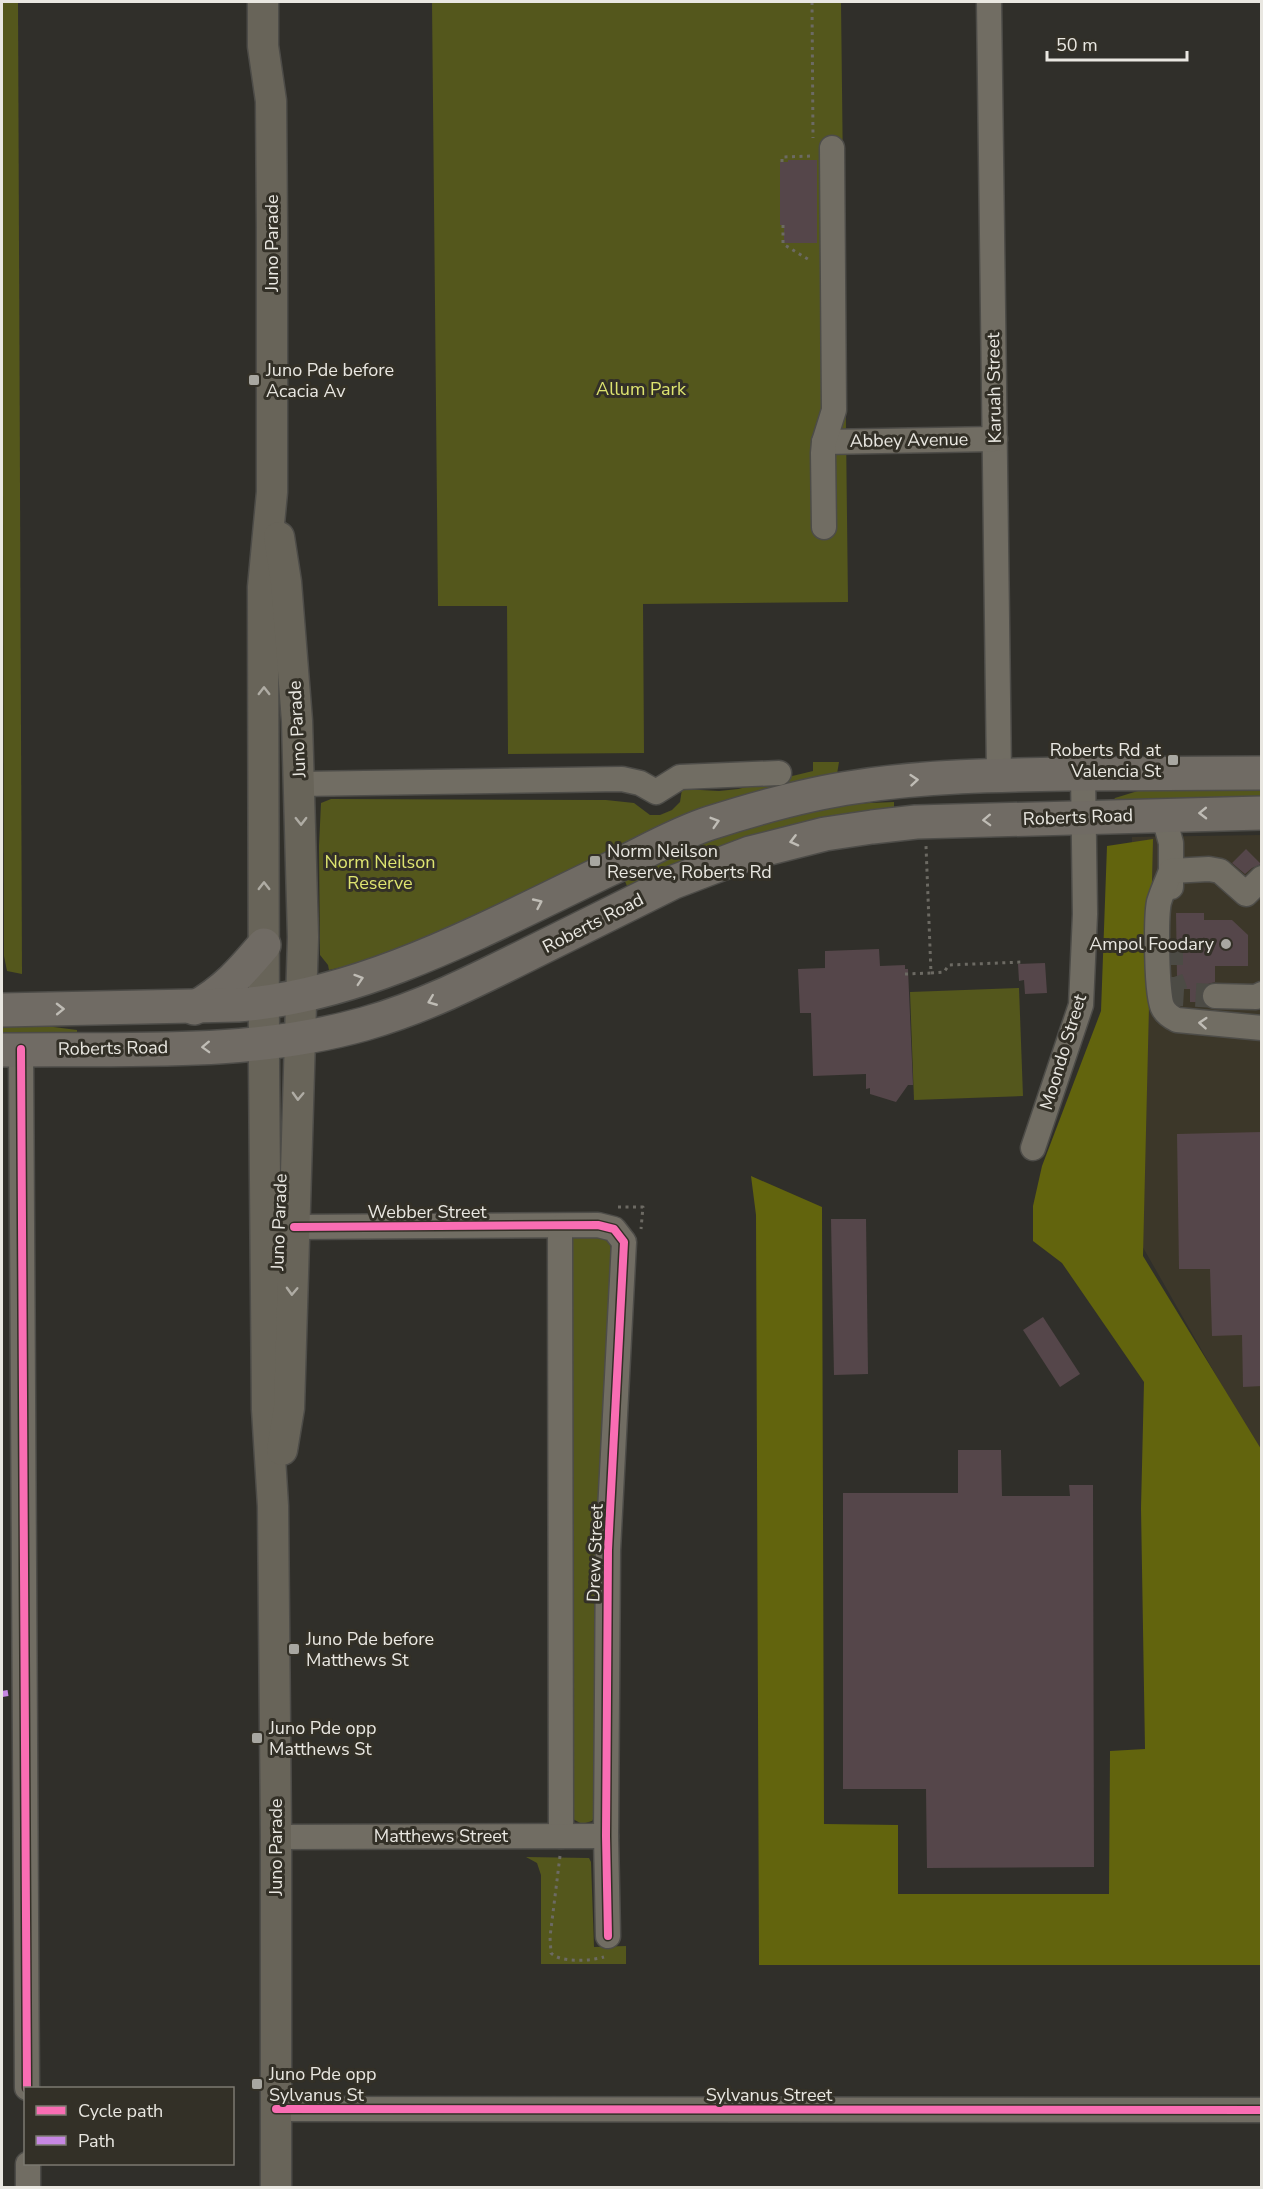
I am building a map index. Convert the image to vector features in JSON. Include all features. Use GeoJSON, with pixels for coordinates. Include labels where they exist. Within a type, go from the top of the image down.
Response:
{"type":"FeatureCollection","features":[{"type":"Feature","properties":{"kind":"highway"},"geometry":{"type":"LineString","coordinates":[[2,1010],[194,1008],[265,1003],[352,982],[420,958],[707,824],[792,798],[856,786],[916,780],[1083,774],[1262,773]]}},
{"type":"Feature","properties":{"kind":"highway","name":"Roberts Road"},"geometry":{"type":"LineString","coordinates":[[11,1050],[208,1047],[264,1043],[362,1024],[435,1000],[674,882],[750,853],[825,834],[915,822],[1262,813]]}},
{"type":"Feature","properties":{"kind":"highway"},"geometry":{"type":"LineString","coordinates":[[194,1008],[215,996],[264,945]]}},
{"type":"Feature","properties":{"kind":"main road","name":"Juno Parade"},"geometry":{"type":"LineString","coordinates":[[263,2],[263,46],[271,101],[272,492],[263,587],[264,1043],[267,1409],[273,1506],[276,2187]]}},
{"type":"Feature","properties":{"kind":"main road","name":"Juno Parade"},"geometry":{"type":"LineString","coordinates":[[271,101],[280,47],[280,2]]}},
{"type":"Feature","properties":{"kind":"main road","name":"Juno Parade"},"geometry":{"type":"LineString","coordinates":[[272,492],[286,582],[297,721],[303,995],[289,1407],[273,1506]]}},
{"type":"Feature","properties":{"kind":"street","name":"Karuah Street"},"geometry":{"type":"LineString","coordinates":[[988,2],[999,776]]}},
{"type":"Feature","properties":{"kind":"street"},"geometry":{"type":"LineString","coordinates":[[819,149],[833,275],[834,410],[824,442],[824,527]]}},
{"type":"Feature","properties":{"kind":"street","name":"Abbey Avenue"},"geometry":{"type":"LineString","coordinates":[[824,442],[995,439]]}},
{"type":"Feature","properties":{"kind":"street"},"geometry":{"type":"LineString","coordinates":[[300,784],[622,779],[640,783],[656,792],[680,777],[778,773]]}},
{"type":"Feature","properties":{"kind":"street","name":"Moondo Street"},"geometry":{"type":"LineString","coordinates":[[1033,1148],[1081,1005],[1084,926],[1083,774]]}},
{"type":"Feature","properties":{"kind":"street"},"geometry":{"type":"LineString","coordinates":[[1163,814],[1169,835],[1171,941]]}},
{"type":"Feature","properties":{"kind":"street"},"geometry":{"type":"LineString","coordinates":[[1171,872],[1209,869],[1220,871],[1246,894],[1262,878]]}},
{"type":"Feature","properties":{"kind":"street"},"geometry":{"type":"LineString","coordinates":[[1171,872],[1159,903],[1158,994],[1162,1007],[1176,1020],[1262,1028]]}},
{"type":"Feature","properties":{"kind":"street"},"geometry":{"type":"LineString","coordinates":[[1215,996],[1256,997],[1262,994]]}},
{"type":"Feature","properties":{"kind":"street"},"geometry":{"type":"LineString","coordinates":[[11,1050],[27,2087]]}},
{"type":"Feature","properties":{"kind":"street","name":"Drew Street"},"geometry":{"type":"LineString","coordinates":[[560,1845],[560,1227],[607,1226],[620,1235],[624,1249],[608,1550],[607,1946]]}},
{"type":"Feature","properties":{"kind":"street","name":"Webber Street"},"geometry":{"type":"LineString","coordinates":[[294,1227],[560,1227]]}},
{"type":"Feature","properties":{"kind":"street","name":"Matthews Street"},"geometry":{"type":"LineString","coordinates":[[276,1837],[560,1845],[606,1836]]}},
{"type":"Feature","properties":{"kind":"street","name":"Sylvanus Street"},"geometry":{"type":"LineString","coordinates":[[276,2109],[1262,2110]]}},
{"type":"Feature","properties":{"kind":"street"},"geometry":{"type":"LineString","coordinates":[[27,2165],[28,2187]]}},
{"type":"Feature","properties":{"kind":"path"},"geometry":{"type":"LineString","coordinates":[[782,162],[782,157],[819,149],[812,2]]}},
{"type":"Feature","properties":{"kind":"path"},"geometry":{"type":"LineString","coordinates":[[783,225],[783,244],[833,275]]}},
{"type":"Feature","properties":{"kind":"path"},"geometry":{"type":"LineString","coordinates":[[926,841],[931,973]]}},
{"type":"Feature","properties":{"kind":"path"},"geometry":{"type":"LineString","coordinates":[[905,974],[944,972],[949,965],[1023,962]]}},
{"type":"Feature","properties":{"kind":"path"},"geometry":{"type":"LineString","coordinates":[[560,1845],[550,1937],[551,1953],[557,1958],[587,1960],[607,1946]]}},
{"type":"Feature","properties":{"kind":"shaded area"},"geometry":{"type":"Polygon","coordinates":[[[1261,835],[1261,1454],[1141,1244],[1133,1044],[1132,837],[1261,835]]]}},
{"type":"Feature","properties":{"kind":"shaded area"},"geometry":{"type":"Polygon","coordinates":[[[1153,839],[1143,1256],[1261,1449],[1261,1965],[759,1965],[756,1215],[751,1176],[822,1207],[824,1824],[898,1825],[898,1894],[1109,1894],[1110,1751],[1145,1749],[1141,1508],[1144,1382],[1062,1263],[1033,1241],[1033,1206],[1042,1166],[1101,1011],[1107,846],[1153,839]]]}},
{"type":"Feature","properties":{"kind":"green space"},"geometry":{"type":"Polygon","coordinates":[[[2,2],[18,2],[22,974],[7,971],[4,956],[2,2]]]}},
{"type":"Feature","properties":{"kind":"green space","name":"Allum Park"},"geometry":{"type":"Polygon","coordinates":[[[432,2],[841,2],[848,602],[643,604],[644,753],[508,754],[507,606],[438,606],[432,2]]]}},
{"type":"Feature","properties":{"kind":"green space","name":"Norm Neilson Reserve"},"geometry":{"type":"Polygon","coordinates":[[[813,762],[839,762],[837,774],[665,825],[427,939],[364,962],[329,970],[320,955],[321,803],[331,799],[606,800],[634,803],[650,815],[660,815],[672,810],[680,802],[682,789],[719,791],[738,789],[813,771],[813,762]]]}},
{"type":"Feature","properties":{"kind":"green space"},"geometry":{"type":"Polygon","coordinates":[[[1258,788],[1261,790],[1261,798],[1113,801],[1115,798],[1141,790],[1258,788]]]}},
{"type":"Feature","properties":{"kind":"green space"},"geometry":{"type":"Polygon","coordinates":[[[894,802],[894,810],[627,886],[623,877],[679,851],[766,820],[848,804],[894,802]]]}},
{"type":"Feature","properties":{"kind":"green space"},"geometry":{"type":"Polygon","coordinates":[[[1019,988],[1023,1096],[914,1100],[910,992],[1019,988]]]}},
{"type":"Feature","properties":{"kind":"green space"},"geometry":{"type":"Polygon","coordinates":[[[2,1025],[38,1025],[77,1030],[77,1034],[2,1035],[2,1025]]]}},
{"type":"Feature","properties":{"kind":"green space"},"geometry":{"type":"Polygon","coordinates":[[[578,1235],[602,1235],[610,1242],[611,1249],[598,1557],[596,1814],[592,1821],[582,1824],[571,1818],[569,1241],[578,1235]]]}},
{"type":"Feature","properties":{"kind":"green space"},"geometry":{"type":"Polygon","coordinates":[[[526,1857],[589,1858],[594,1947],[626,1946],[626,1964],[541,1964],[541,1875],[537,1863],[526,1857]]]}},
{"type":"Feature","properties":{"kind":"building"},"geometry":{"type":"Polygon","coordinates":[[[788,160],[817,160],[817,243],[784,243],[784,225],[780,225],[780,162],[788,162],[788,160]]]}},
{"type":"Feature","properties":{"kind":"building"},"geometry":{"type":"Polygon","coordinates":[[[1246,849],[1261,864],[1245,874],[1232,863],[1246,849]]]}},
{"type":"Feature","properties":{"kind":"building"},"geometry":{"type":"Polygon","coordinates":[[[1176,913],[1204,913],[1204,920],[1232,920],[1248,935],[1248,966],[1215,966],[1215,982],[1203,989],[1202,1002],[1190,1002],[1190,989],[1181,989],[1181,977],[1177,977],[1176,913]]]}},
{"type":"Feature","properties":{"kind":"building"},"geometry":{"type":"Polygon","coordinates":[[[879,949],[880,966],[905,965],[905,969],[908,969],[913,1085],[908,1085],[896,1102],[870,1094],[870,1088],[866,1089],[866,1074],[813,1076],[811,1013],[800,1013],[798,969],[825,968],[825,951],[879,949]]]}},
{"type":"Feature","properties":{"kind":"building"},"geometry":{"type":"Polygon","coordinates":[[[1045,963],[1047,993],[1025,994],[1024,980],[1019,981],[1018,964],[1045,963]]]}},
{"type":"Feature","properties":{"kind":"building"},"geometry":{"type":"Polygon","coordinates":[[[1262,1132],[1262,1386],[1243,1387],[1242,1335],[1212,1336],[1210,1269],[1179,1269],[1177,1134],[1262,1132]]]}},
{"type":"Feature","properties":{"kind":"building"},"geometry":{"type":"Polygon","coordinates":[[[831,1219],[866,1219],[868,1374],[834,1375],[831,1219]]]}},
{"type":"Feature","properties":{"kind":"building"},"geometry":{"type":"Polygon","coordinates":[[[1043,1317],[1080,1374],[1060,1387],[1023,1330],[1043,1317]]]}},
{"type":"Feature","properties":{"kind":"building"},"geometry":{"type":"Polygon","coordinates":[[[958,1450],[1001,1450],[1002,1496],[1070,1496],[1069,1485],[1093,1485],[1094,1867],[927,1868],[926,1789],[843,1789],[843,1493],[958,1493],[958,1450]]]}},
{"type":"Feature","properties":{"kind":"tunnel"},"geometry":{"type":"LineString","coordinates":[[1171,941],[1171,978],[1176,992],[1215,996]]}},
{"type":"Feature","properties":{"kind":"marked path"},"geometry":{"type":"LineString","coordinates":[[2,1694],[8,1693]]}},
{"type":"Feature","properties":{"kind":"cycle path"},"geometry":{"type":"LineString","coordinates":[[21,1049],[27,2087]]}},
{"type":"Feature","properties":{"kind":"cycle path"},"geometry":{"type":"LineString","coordinates":[[294,1227],[598,1225],[614,1229],[624,1242],[608,1550],[606,1836],[608,1936]]}},
{"type":"Feature","properties":{"kind":"cycle path"},"geometry":{"type":"LineString","coordinates":[[276,2109],[1262,2110]]}},
{"type":"Feature","properties":{"kind":"place","name":"Juno Pde before Acacia Av"},"geometry":{"type":"Point","coordinates":[254,380]}},
{"type":"Feature","properties":{"kind":"place","name":"Roberts Rd at Valencia St"},"geometry":{"type":"Point","coordinates":[1173,760]}},
{"type":"Feature","properties":{"kind":"place","name":"Norm Neilson Reserve, Roberts Rd"},"geometry":{"type":"Point","coordinates":[595,861]}},
{"type":"Feature","properties":{"kind":"place","name":"Ampol Foodary"},"geometry":{"type":"Point","coordinates":[1226,944]}},
{"type":"Feature","properties":{"kind":"place","name":"Juno Pde before Matthews St"},"geometry":{"type":"Point","coordinates":[294,1649]}},
{"type":"Feature","properties":{"kind":"place","name":"Juno Pde opp Matthews St"},"geometry":{"type":"Point","coordinates":[257,1738]}},
{"type":"Feature","properties":{"kind":"place","name":"Juno Pde opp Sylvanus St"},"geometry":{"type":"Point","coordinates":[257,2084]}}]}
